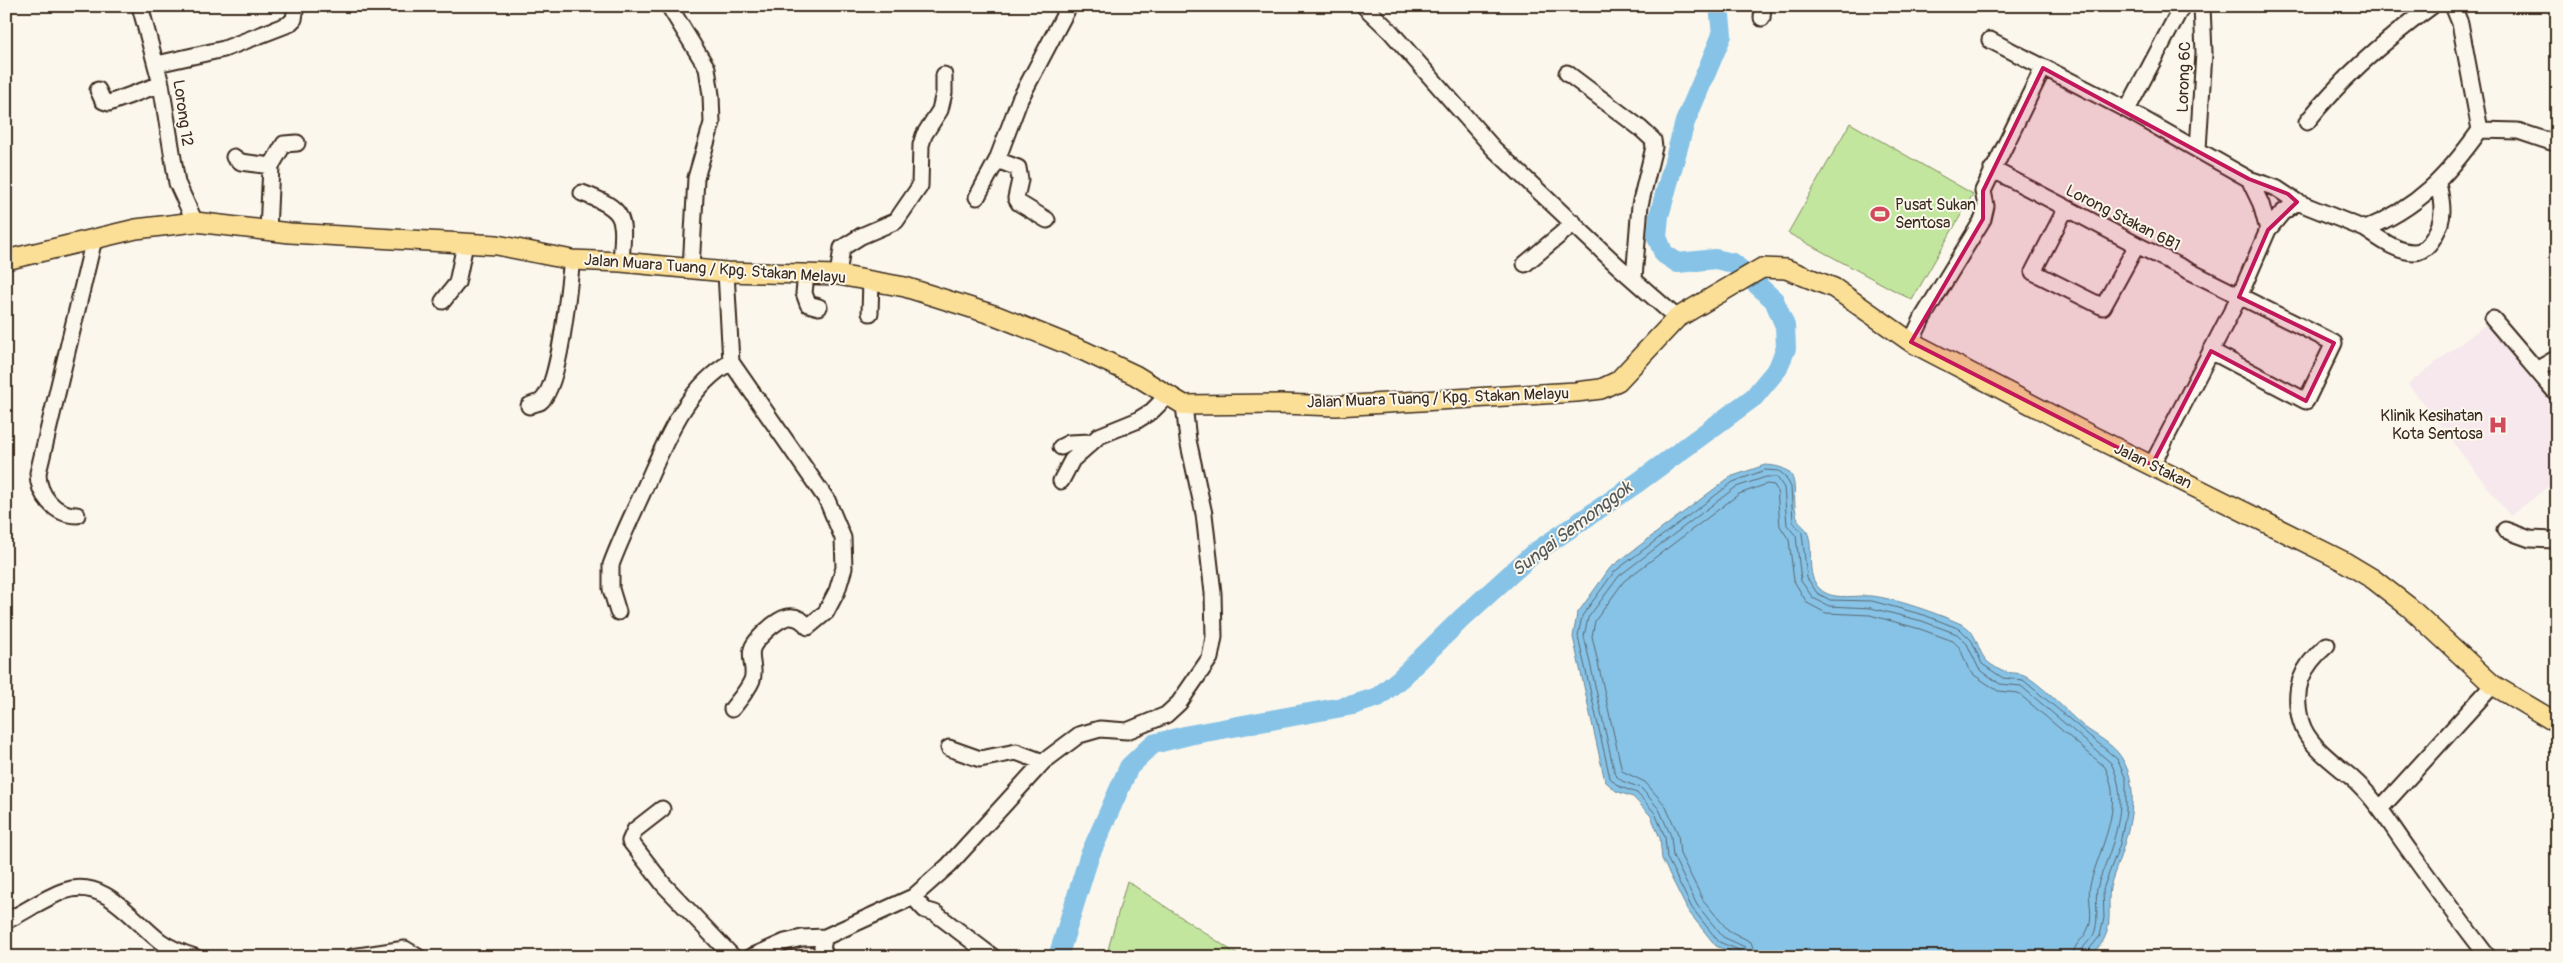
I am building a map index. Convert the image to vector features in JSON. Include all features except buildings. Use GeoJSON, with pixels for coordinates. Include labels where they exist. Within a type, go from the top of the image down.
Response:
{"type":"FeatureCollection","features":[{"type":"Feature","properties":{"kind":"main road","name":"Jalan Muara Tuang / Kpg. Stakan Melayu"},"geometry":{"type":"LineString","coordinates":[[6,260],[136,230],[194,222],[268,231],[497,245],[572,260],[621,262],[726,272],[838,275],[905,288],[997,316],[1084,351],[1135,376],[1184,405],[1281,404],[1336,406],[1601,389],[1618,382],[1677,318],[1727,290]]}},
{"type":"Feature","properties":{"kind":"main road","name":"Jalan Stakan"},"geometry":{"type":"LineString","coordinates":[[1727,290],[1762,268],[1786,269],[1834,288],[1911,342],[2343,561],[2373,579],[2409,607],[2493,685],[2557,723]]}},
{"type":"Feature","properties":{"kind":"street","name":"Lorong 12"},"geometry":{"type":"LineString","coordinates":[[140,6],[157,64],[172,165],[184,204],[194,222]]}},
{"type":"Feature","properties":{"kind":"street"},"geometry":{"type":"LineString","coordinates":[[157,64],[224,49],[289,24],[294,19],[296,6]]}},
{"type":"Feature","properties":{"kind":"street"},"geometry":{"type":"LineString","coordinates":[[669,6],[707,68],[711,94],[712,123],[696,178],[691,269]]}},
{"type":"Feature","properties":{"kind":"street"},"geometry":{"type":"LineString","coordinates":[[977,197],[997,160],[1020,99],[1069,6]]}},
{"type":"Feature","properties":{"kind":"street"},"geometry":{"type":"LineString","coordinates":[[1364,6],[1390,31],[1494,149],[1618,266],[1634,278],[1677,318]]}},
{"type":"Feature","properties":{"kind":"street"},"geometry":{"type":"LineString","coordinates":[[2127,110],[2182,6]]}},
{"type":"Feature","properties":{"kind":"street","name":"Lorong 6C"},"geometry":{"type":"LineString","coordinates":[[2198,149],[2204,53],[2202,6]]}},
{"type":"Feature","properties":{"kind":"street"},"geometry":{"type":"LineString","coordinates":[[2307,122],[2340,83],[2404,26],[2432,6]]}},
{"type":"Feature","properties":{"kind":"street"},"geometry":{"type":"LineString","coordinates":[[2365,229],[2398,214],[2438,184],[2480,130],[2460,23],[2453,6]]}},
{"type":"Feature","properties":{"kind":"street"},"geometry":{"type":"LineString","coordinates":[[1990,40],[2127,110],[2249,179],[2276,188],[2297,202],[2365,229],[2393,247],[2415,252],[2423,250],[2434,236],[2441,221],[2442,212],[2438,184]]}},
{"type":"Feature","properties":{"kind":"street"},"geometry":{"type":"LineString","coordinates":[[1911,342],[1923,317],[1983,219],[1986,206],[1983,191],[1992,169],[2043,68]]}},
{"type":"Feature","properties":{"kind":"street"},"geometry":{"type":"LineString","coordinates":[[1567,73],[1653,140],[1654,147],[1640,205],[1634,278]]}},
{"type":"Feature","properties":{"kind":"street"},"geometry":{"type":"LineString","coordinates":[[838,275],[842,248],[896,221],[920,186],[921,145],[924,135],[940,110],[944,93],[944,75]]}},
{"type":"Feature","properties":{"kind":"street"},"geometry":{"type":"LineString","coordinates":[[98,90],[103,101],[109,103],[161,84]]}},
{"type":"Feature","properties":{"kind":"street"},"geometry":{"type":"LineString","coordinates":[[2480,130],[2518,131],[2557,144]]}},
{"type":"Feature","properties":{"kind":"street"},"geometry":{"type":"LineString","coordinates":[[268,231],[271,166],[284,144],[297,142]]}},
{"type":"Feature","properties":{"kind":"street"},"geometry":{"type":"LineString","coordinates":[[234,157],[241,162],[271,166]]}},
{"type":"Feature","properties":{"kind":"street"},"geometry":{"type":"LineString","coordinates":[[997,160],[1018,168],[1020,180],[1016,198],[1019,203],[1047,220]]}},
{"type":"Feature","properties":{"kind":"street","name":"Lorong Stakan 6B1"},"geometry":{"type":"LineString","coordinates":[[1992,169],[2136,245],[2334,343],[2306,401],[2211,352]]}},
{"type":"Feature","properties":{"kind":"street"},"geometry":{"type":"LineString","coordinates":[[2249,179],[2261,204],[2268,230]]}},
{"type":"Feature","properties":{"kind":"street"},"geometry":{"type":"LineString","coordinates":[[582,193],[611,207],[620,216],[623,225],[621,262]]}},
{"type":"Feature","properties":{"kind":"street"},"geometry":{"type":"LineString","coordinates":[[2152,465],[2240,297],[2268,230],[2282,213],[2297,202]]}},
{"type":"Feature","properties":{"kind":"street"},"geometry":{"type":"LineString","coordinates":[[2066,208],[2033,272],[2102,307],[2136,245]]}},
{"type":"Feature","properties":{"kind":"street"},"geometry":{"type":"LineString","coordinates":[[1524,264],[1574,223]]}},
{"type":"Feature","properties":{"kind":"street"},"geometry":{"type":"LineString","coordinates":[[77,515],[68,515],[56,508],[40,491],[38,473],[94,239]]}},
{"type":"Feature","properties":{"kind":"street"},"geometry":{"type":"LineString","coordinates":[[443,301],[457,283],[465,244]]}},
{"type":"Feature","properties":{"kind":"street"},"geometry":{"type":"LineString","coordinates":[[529,406],[541,401],[547,392],[560,356],[572,260]]}},
{"type":"Feature","properties":{"kind":"street"},"geometry":{"type":"LineString","coordinates":[[726,272],[731,362],[827,500],[843,538],[844,568],[837,591],[826,612],[817,621],[808,627],[803,620],[790,616],[779,619],[760,637],[752,648],[751,657],[754,672],[751,682],[732,708]]}},
{"type":"Feature","properties":{"kind":"street"},"geometry":{"type":"LineString","coordinates":[[806,275],[805,299],[808,304],[818,307]]}},
{"type":"Feature","properties":{"kind":"street"},"geometry":{"type":"LineString","coordinates":[[870,281],[870,313]]}},
{"type":"Feature","properties":{"kind":"street"},"geometry":{"type":"LineString","coordinates":[[2493,319],[2538,369],[2557,394]]}},
{"type":"Feature","properties":{"kind":"street"},"geometry":{"type":"LineString","coordinates":[[2538,369],[2557,358]]}},
{"type":"Feature","properties":{"kind":"street"},"geometry":{"type":"LineString","coordinates":[[618,612],[611,589],[611,566],[663,446],[693,395],[717,370],[731,362]]}},
{"type":"Feature","properties":{"kind":"street"},"geometry":{"type":"LineString","coordinates":[[1061,481],[1072,460],[1091,442],[1099,436],[1136,421],[1152,411],[1168,395]]}},
{"type":"Feature","properties":{"kind":"street"},"geometry":{"type":"LineString","coordinates":[[751,957],[785,942],[802,938],[825,937],[912,897],[948,866],[1043,762],[1079,735],[1100,729],[1127,731],[1166,715],[1180,703],[1210,658],[1214,637],[1213,593],[1204,514],[1188,440],[1184,405]]}},
{"type":"Feature","properties":{"kind":"street"},"geometry":{"type":"LineString","coordinates":[[1062,447],[1069,443],[1091,442]]}},
{"type":"Feature","properties":{"kind":"street"},"geometry":{"type":"LineString","coordinates":[[2505,530],[2530,539],[2557,540]]}},
{"type":"Feature","properties":{"kind":"street"},"geometry":{"type":"LineString","coordinates":[[2327,645],[2310,659],[2302,674],[2298,692],[2302,724],[2321,751],[2354,779],[2380,808],[2488,957]]}},
{"type":"Feature","properties":{"kind":"street"},"geometry":{"type":"LineString","coordinates":[[2380,808],[2493,685]]}},
{"type":"Feature","properties":{"kind":"street"},"geometry":{"type":"LineString","coordinates":[[949,748],[980,759],[1016,752],[1043,762]]}},
{"type":"Feature","properties":{"kind":"street"},"geometry":{"type":"LineString","coordinates":[[662,809],[635,830],[630,842],[664,885],[733,957]]}},
{"type":"Feature","properties":{"kind":"street"},"geometry":{"type":"LineString","coordinates":[[6,921],[63,891],[74,889],[92,890],[111,899],[174,950],[195,957]]}},
{"type":"Feature","properties":{"kind":"street"},"geometry":{"type":"LineString","coordinates":[[912,897],[925,910],[935,912],[994,957]]}},
{"type":"Feature","properties":{"kind":"street"},"geometry":{"type":"LineString","coordinates":[[825,937],[822,947],[826,957]]}},
{"type":"Feature","properties":{"kind":"street"},"geometry":{"type":"LineString","coordinates":[[352,957],[404,949],[418,957]]}},
{"type":"Feature","properties":{"kind":"highlighted area"},"geometry":{"type":"Polygon","coordinates":[[[2043,68],[2249,179],[2288,194],[2297,202],[2268,230],[2239,297],[2334,343],[2321,373],[2306,401],[2211,351],[2152,465],[1911,342],[1983,219],[1983,191],[2043,68]]]}},
{"type":"Feature","properties":{"kind":"shaded area","name":"Klinik Kesihatan Kota Sentosa"},"geometry":{"type":"Polygon","coordinates":[[[2489,322],[2557,410],[2557,480],[2510,516],[2408,384],[2489,322]]]}},
{"type":"Feature","properties":{"kind":"green space","name":"Pusat Sukan Sentosa"},"geometry":{"type":"Polygon","coordinates":[[[1850,123],[1973,194],[1912,300],[1788,233],[1850,123]]]}},
{"type":"Feature","properties":{"kind":"green space"},"geometry":{"type":"Polygon","coordinates":[[[1127,881],[1241,957],[1106,957],[1127,881]]]}},
{"type":"Feature","properties":{"kind":"water"},"geometry":{"type":"Polygon","coordinates":[[[1765,465],[1778,467],[1787,471],[1792,476],[1795,510],[1799,521],[1807,531],[1812,576],[1820,589],[1831,595],[1844,597],[1881,597],[1929,611],[1967,627],[1989,663],[2001,671],[2026,676],[2049,694],[2083,726],[2113,748],[2121,757],[2128,771],[2132,786],[2130,818],[2127,834],[2110,887],[2107,932],[2101,944],[2090,957],[1743,957],[1716,946],[1688,911],[1662,859],[1660,838],[1651,816],[1633,797],[1616,791],[1605,781],[1573,637],[1577,614],[1610,568],[1730,477],[1765,465]]]}},
{"type":"Feature","properties":{"kind":"waterway","name":"Sungai Semonggok"},"geometry":{"type":"LineString","coordinates":[[1058,957],[1089,857],[1129,767],[1153,744],[1189,735],[1353,705],[1378,697],[1401,678],[1462,618],[1534,553],[1637,483],[1754,397],[1778,368],[1786,348],[1785,326],[1774,300],[1733,263],[1715,259],[1678,263],[1664,254],[1657,237],[1659,216],[1685,122],[1722,35],[1719,6]]}},
{"type":"Feature","properties":{"kind":"place","name":"Pusat Sukan Sentosa"},"geometry":{"type":"Point","coordinates":[1880,214]}},
{"type":"Feature","properties":{"kind":"place","name":"Klinik Kesihatan Kota Sentosa"},"geometry":{"type":"Point","coordinates":[2498,425]}}]}
